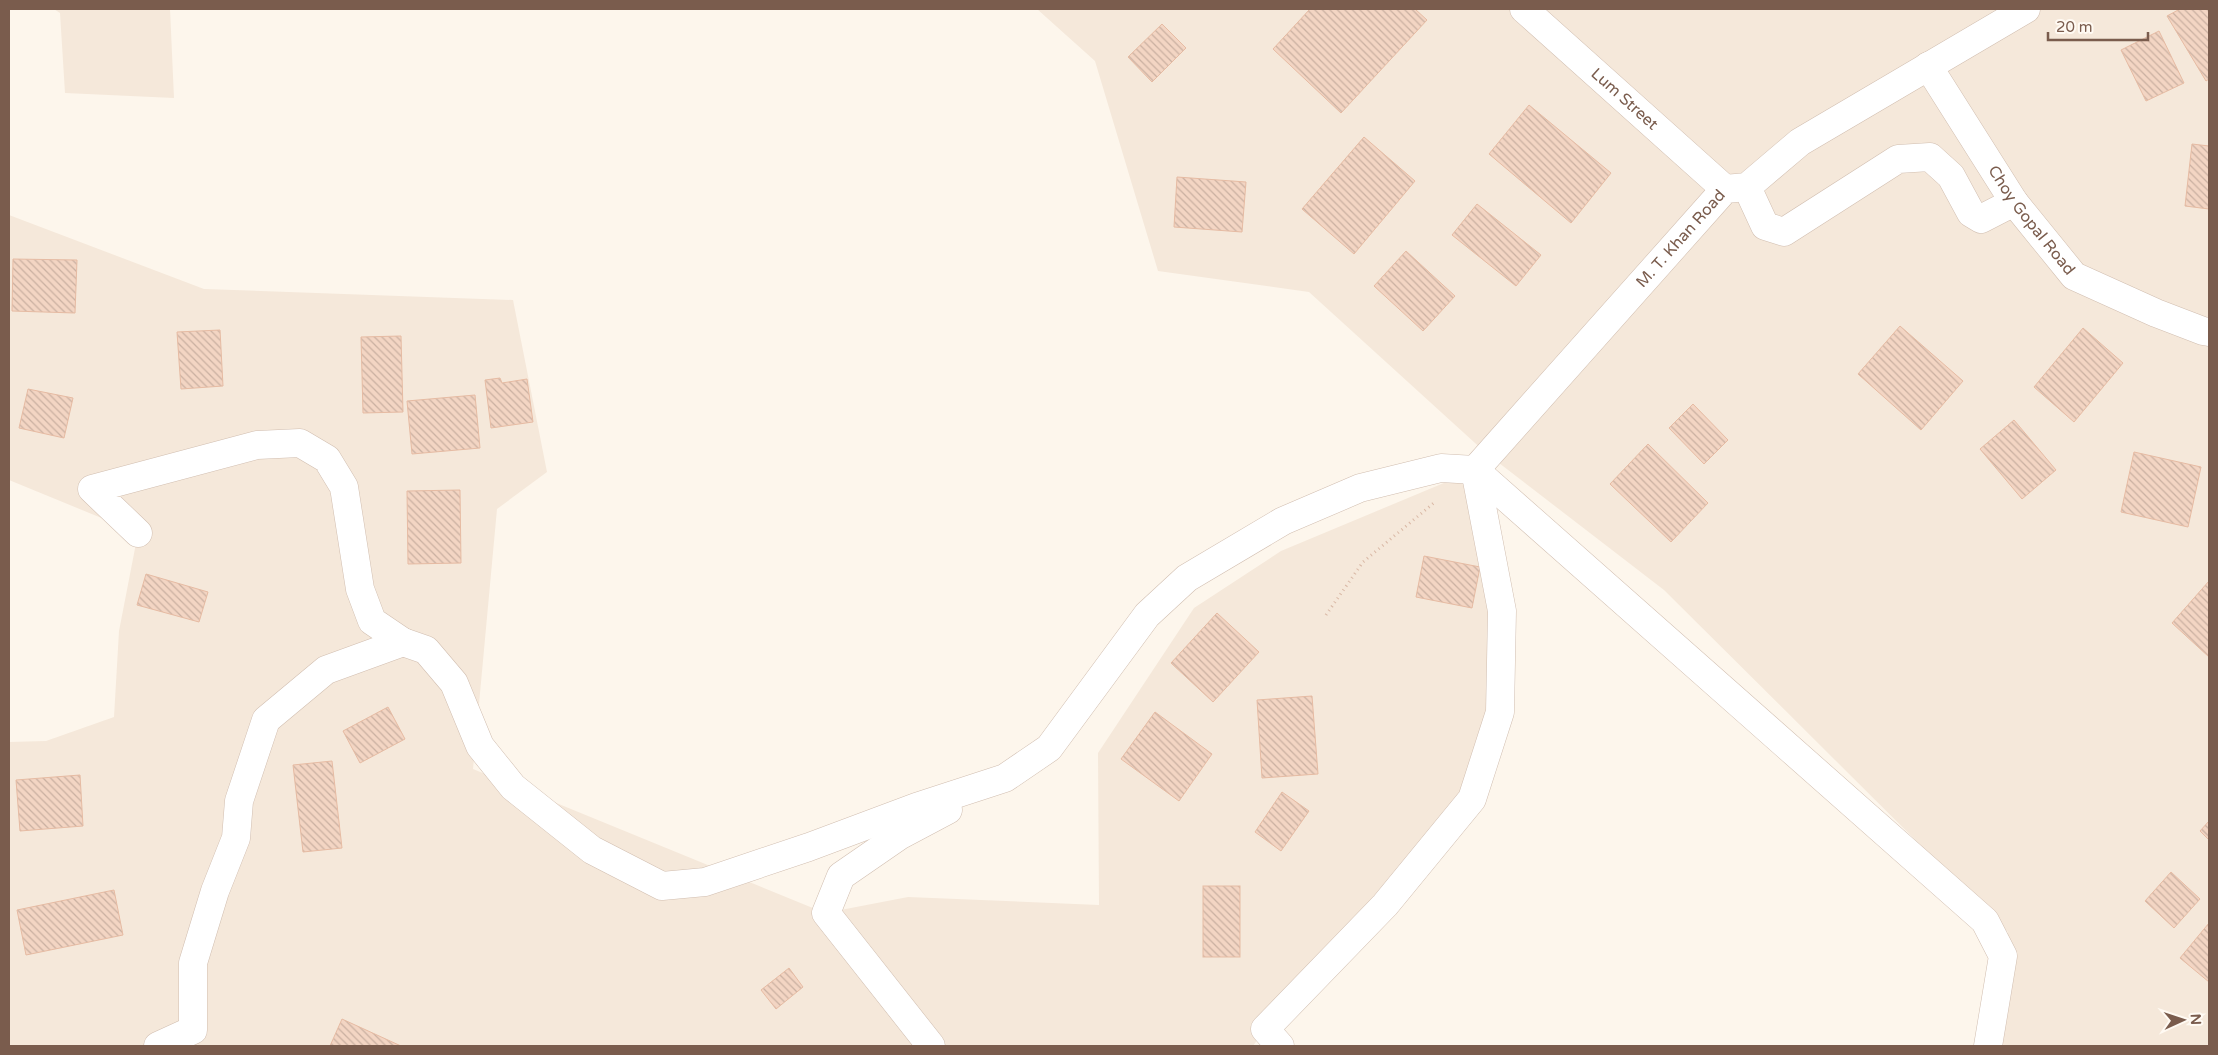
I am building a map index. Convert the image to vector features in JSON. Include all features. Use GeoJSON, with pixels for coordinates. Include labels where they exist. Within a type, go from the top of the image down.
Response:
{"type":"FeatureCollection","features":[{"type":"Feature","properties":{"kind":"street","name":"Lum Street"},"geometry":{"type":"LineString","coordinates":[[1524,9],[1736,188]]}},
{"type":"Feature","properties":{"kind":"street","name":"M. T. Khan Road"},"geometry":{"type":"LineString","coordinates":[[1475,470],[1736,188],[1800,142],[2026,9]]}},
{"type":"Feature","properties":{"kind":"street","name":"Choy Gopal Road"},"geometry":{"type":"LineString","coordinates":[[1928,66],[2014,202],[2074,276],[2156,314],[2209,332]]}},
{"type":"Feature","properties":{"kind":"street"},"geometry":{"type":"LineString","coordinates":[[1736,188],[1765,226],[1784,232],[1898,159],[1930,157],[1951,176],[1970,213],[1981,219],[2014,202]]}},
{"type":"Feature","properties":{"kind":"street"},"geometry":{"type":"LineString","coordinates":[[138,533],[92,489],[257,445],[300,443],[327,459],[344,487],[360,589],[372,621],[402,642],[426,650],[454,683],[480,746],[513,787],[592,850],[662,886],[705,882],[809,847],[916,807],[1005,778]]}},
{"type":"Feature","properties":{"kind":"street"},"geometry":{"type":"LineString","coordinates":[[932,1046],[826,913],[841,876],[899,836],[1005,778],[1049,748],[1147,615],[1187,578],[1283,521],[1360,488],[1441,468],[1475,470],[1985,921],[2003,956],[1988,1046]]}},
{"type":"Feature","properties":{"kind":"street"},"geometry":{"type":"LineString","coordinates":[[1266,1040],[1385,905],[1472,799],[1500,712],[1502,611],[1475,470]]}},
{"type":"Feature","properties":{"kind":"street"},"geometry":{"type":"LineString","coordinates":[[158,1046],[193,1030],[193,963],[215,891],[236,838],[239,801],[266,720],[326,670],[402,642]]}},
{"type":"Feature","properties":{"kind":"path"},"geometry":{"type":"LineString","coordinates":[[1326,615],[1363,562],[1438,501]]}},
{"type":"Feature","properties":{"kind":"shaded area"},"geometry":{"type":"Polygon","coordinates":[[[54,9],[170,9],[174,98],[65,93],[60,13],[54,9]]]}},
{"type":"Feature","properties":{"kind":"shaded area"},"geometry":{"type":"Polygon","coordinates":[[[1037,9],[2209,9],[2209,1046],[1985,1046],[2008,932],[1664,590],[1486,453],[1309,292],[1158,271],[1095,61],[1037,9]]]}},
{"type":"Feature","properties":{"kind":"shaded area"},"geometry":{"type":"Polygon","coordinates":[[[9,215],[204,289],[513,300],[547,472],[497,509],[473,769],[825,913],[908,897],[1099,905],[1098,753],[1194,608],[1281,551],[1475,470],[1502,611],[1472,799],[1265,1029],[1253,1046],[9,1046],[9,742],[46,741],[114,717],[119,631],[138,533],[9,480],[9,215]]]}},
{"type":"Feature","properties":{"kind":"building"},"geometry":{"type":"Polygon","coordinates":[[[1310,9],[1415,9],[1427,20],[1341,113],[1273,49],[1310,9]]]}},
{"type":"Feature","properties":{"kind":"building"},"geometry":{"type":"Polygon","coordinates":[[[2180,9],[2209,9],[2209,79],[2206,81],[2167,16],[2180,9]]]}},
{"type":"Feature","properties":{"kind":"building"},"geometry":{"type":"Polygon","coordinates":[[[1162,24],[1186,48],[1152,82],[1128,57],[1162,24]]]}},
{"type":"Feature","properties":{"kind":"building"},"geometry":{"type":"Polygon","coordinates":[[[2159,31],[2184,83],[2146,101],[2121,50],[2159,31]]]}},
{"type":"Feature","properties":{"kind":"building"},"geometry":{"type":"Polygon","coordinates":[[[1529,105],[1611,173],[1571,223],[1489,154],[1529,105]]]}},
{"type":"Feature","properties":{"kind":"building"},"geometry":{"type":"Polygon","coordinates":[[[1364,137],[1415,181],[1354,254],[1302,209],[1364,137]]]}},
{"type":"Feature","properties":{"kind":"building"},"geometry":{"type":"Polygon","coordinates":[[[2192,144],[2209,146],[2209,209],[2185,206],[2192,144]]]}},
{"type":"Feature","properties":{"kind":"building"},"geometry":{"type":"Polygon","coordinates":[[[1177,177],[1246,182],[1242,232],[1174,227],[1177,177]]]}},
{"type":"Feature","properties":{"kind":"building"},"geometry":{"type":"Polygon","coordinates":[[[1477,204],[1541,255],[1516,286],[1452,235],[1477,204]]]}},
{"type":"Feature","properties":{"kind":"building"},"geometry":{"type":"Polygon","coordinates":[[[1406,251],[1455,296],[1423,331],[1374,286],[1406,251]]]}},
{"type":"Feature","properties":{"kind":"building"},"geometry":{"type":"Polygon","coordinates":[[[13,259],[77,260],[75,313],[12,311],[13,259]]]}},
{"type":"Feature","properties":{"kind":"building"},"geometry":{"type":"Polygon","coordinates":[[[1900,326],[1963,381],[1921,430],[1858,374],[1900,326]]]}},
{"type":"Feature","properties":{"kind":"building"},"geometry":{"type":"Polygon","coordinates":[[[2083,328],[2123,363],[2074,422],[2034,387],[2083,328]]]}},
{"type":"Feature","properties":{"kind":"building"},"geometry":{"type":"Polygon","coordinates":[[[220,330],[223,386],[181,389],[177,332],[220,330]]]}},
{"type":"Feature","properties":{"kind":"building"},"geometry":{"type":"Polygon","coordinates":[[[401,336],[403,412],[363,413],[361,337],[401,336]]]}},
{"type":"Feature","properties":{"kind":"building"},"geometry":{"type":"Polygon","coordinates":[[[500,378],[502,383],[527,379],[533,422],[491,428],[485,380],[500,378]]]}},
{"type":"Feature","properties":{"kind":"building"},"geometry":{"type":"Polygon","coordinates":[[[28,389],[73,398],[64,438],[19,428],[28,389]]]}},
{"type":"Feature","properties":{"kind":"building"},"geometry":{"type":"Polygon","coordinates":[[[475,395],[480,448],[412,454],[407,401],[475,395]]]}},
{"type":"Feature","properties":{"kind":"building"},"geometry":{"type":"Polygon","coordinates":[[[1693,404],[1728,440],[1704,464],[1669,428],[1693,404]]]}},
{"type":"Feature","properties":{"kind":"building"},"geometry":{"type":"Polygon","coordinates":[[[2014,420],[2056,470],[2022,499],[1980,449],[2014,420]]]}},
{"type":"Feature","properties":{"kind":"building"},"geometry":{"type":"Polygon","coordinates":[[[1648,444],[1708,503],[1671,542],[1610,484],[1648,444]]]}},
{"type":"Feature","properties":{"kind":"building"},"geometry":{"type":"Polygon","coordinates":[[[2134,452],[2201,467],[2188,527],[2121,512],[2134,452]]]}},
{"type":"Feature","properties":{"kind":"building"},"geometry":{"type":"Polygon","coordinates":[[[460,490],[461,563],[408,564],[407,491],[460,490]]]}},
{"type":"Feature","properties":{"kind":"building"},"geometry":{"type":"Polygon","coordinates":[[[1424,556],[1480,567],[1472,608],[1416,597],[1424,556]]]}},
{"type":"Feature","properties":{"kind":"building"},"geometry":{"type":"Polygon","coordinates":[[[146,574],[208,592],[199,622],[137,605],[146,574]]]}},
{"type":"Feature","properties":{"kind":"building"},"geometry":{"type":"Polygon","coordinates":[[[2209,581],[2209,657],[2172,623],[2209,581]]]}},
{"type":"Feature","properties":{"kind":"building"},"geometry":{"type":"Polygon","coordinates":[[[1217,613],[1259,652],[1213,702],[1171,663],[1217,613]]]}},
{"type":"Feature","properties":{"kind":"building"},"geometry":{"type":"Polygon","coordinates":[[[1312,696],[1318,774],[1262,778],[1257,700],[1312,696]]]}},
{"type":"Feature","properties":{"kind":"building"},"geometry":{"type":"Polygon","coordinates":[[[388,707],[405,739],[360,763],[343,731],[388,707]]]}},
{"type":"Feature","properties":{"kind":"building"},"geometry":{"type":"Polygon","coordinates":[[[1155,712],[1212,754],[1179,801],[1121,759],[1155,712]]]}},
{"type":"Feature","properties":{"kind":"building"},"geometry":{"type":"Polygon","coordinates":[[[332,761],[342,848],[303,852],[293,765],[332,761]]]}},
{"type":"Feature","properties":{"kind":"building"},"geometry":{"type":"Polygon","coordinates":[[[80,775],[83,826],[20,831],[16,780],[80,775]]]}},
{"type":"Feature","properties":{"kind":"building"},"geometry":{"type":"Polygon","coordinates":[[[1282,792],[1309,811],[1281,851],[1255,832],[1282,792]]]}},
{"type":"Feature","properties":{"kind":"building"},"geometry":{"type":"Polygon","coordinates":[[[2209,821],[2209,840],[2200,831],[2209,821]]]}},
{"type":"Feature","properties":{"kind":"building"},"geometry":{"type":"Polygon","coordinates":[[[2171,872],[2200,899],[2174,928],[2145,901],[2171,872]]]}},
{"type":"Feature","properties":{"kind":"building"},"geometry":{"type":"Polygon","coordinates":[[[1203,886],[1240,886],[1240,957],[1203,957],[1203,886]]]}},
{"type":"Feature","properties":{"kind":"building"},"geometry":{"type":"Polygon","coordinates":[[[114,890],[123,935],[26,955],[17,910],[114,890]]]}},
{"type":"Feature","properties":{"kind":"building"},"geometry":{"type":"Polygon","coordinates":[[[2209,923],[2209,982],[2180,958],[2209,923]]]}},
{"type":"Feature","properties":{"kind":"building"},"geometry":{"type":"Polygon","coordinates":[[[789,968],[803,987],[776,1009],[761,990],[789,968]]]}},
{"type":"Feature","properties":{"kind":"building"},"geometry":{"type":"Polygon","coordinates":[[[342,1019],[401,1046],[330,1046],[342,1019]]]}}]}
